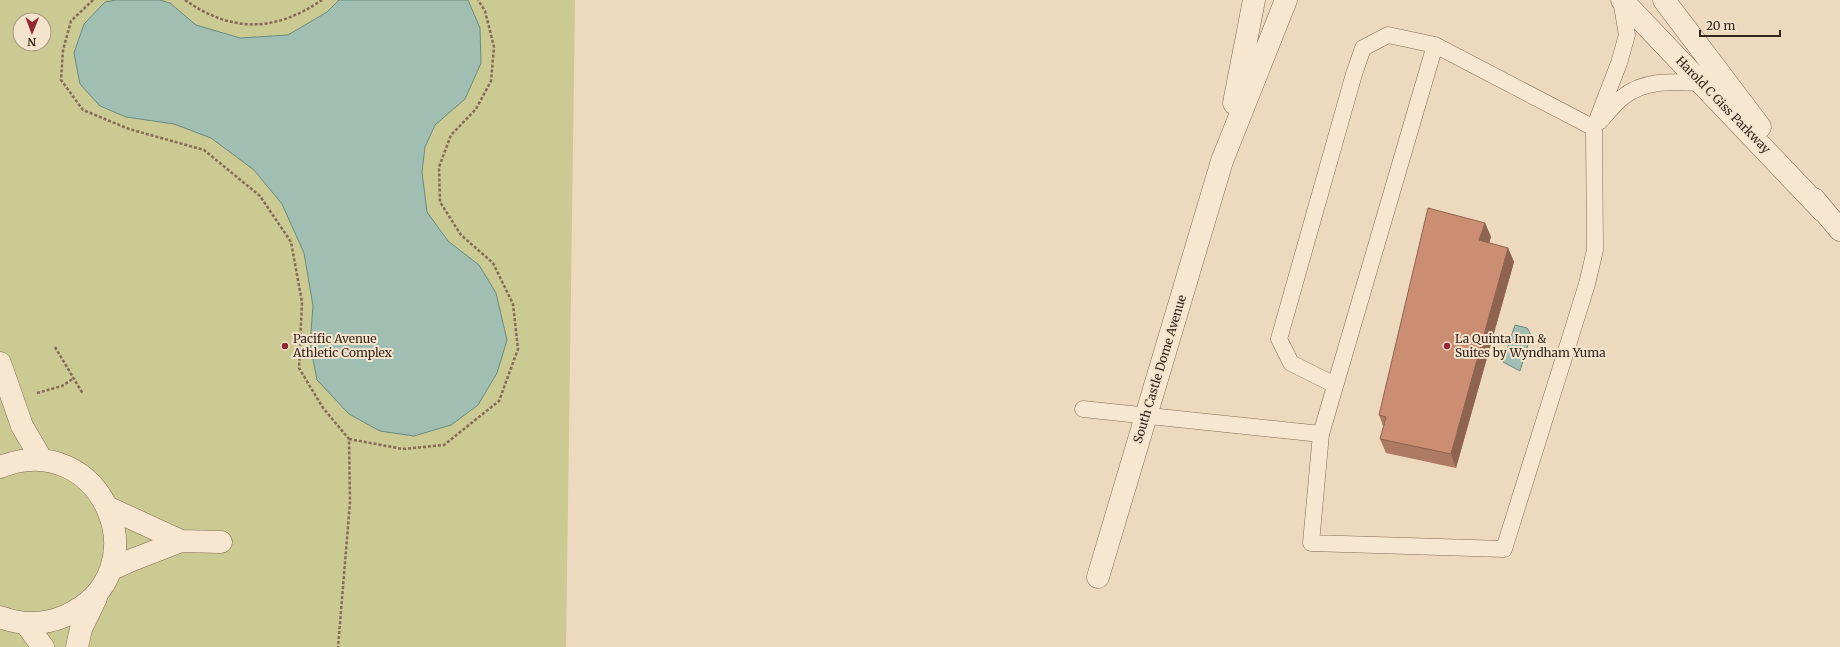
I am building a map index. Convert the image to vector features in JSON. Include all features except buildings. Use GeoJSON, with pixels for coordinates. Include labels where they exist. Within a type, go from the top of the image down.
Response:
{"type":"FeatureCollection","features":[{"type":"Feature","properties":{"kind":"street","name":"South Castle Dome Avenue"},"geometry":{"type":"LineString","coordinates":[[1222,161],[1254,0]]}},
{"type":"Feature","properties":{"kind":"street","name":"South Castle Dome Avenue"},"geometry":{"type":"LineString","coordinates":[[1098,577],[1222,161],[1286,0]]}},
{"type":"Feature","properties":{"kind":"street","name":"Harold C Giss Parkway"},"geometry":{"type":"LineString","coordinates":[[1621,0],[1840,230]]}},
{"type":"Feature","properties":{"kind":"street","name":"Harold C Giss Parkway"},"geometry":{"type":"LineString","coordinates":[[1664,0],[1823,211]]}},
{"type":"Feature","properties":{"kind":"street"},"geometry":{"type":"LineString","coordinates":[[0,364],[22,426],[42,460]]}},
{"type":"Feature","properties":{"kind":"street"},"geometry":{"type":"LineString","coordinates":[[0,467],[14,461],[42,460],[70,468],[93,484],[109,508],[116,536],[112,569],[81,629],[77,647]]}},
{"type":"Feature","properties":{"kind":"street"},"geometry":{"type":"LineString","coordinates":[[109,508],[181,541]]}},
{"type":"Feature","properties":{"kind":"street"},"geometry":{"type":"LineString","coordinates":[[112,569],[145,554],[181,541],[221,542]]}},
{"type":"Feature","properties":{"kind":"street"},"geometry":{"type":"LineString","coordinates":[[0,617],[26,624],[53,622],[79,610],[100,590]]}},
{"type":"Feature","properties":{"kind":"street"},"geometry":{"type":"LineString","coordinates":[[26,624],[43,647]]}},
{"type":"Feature","properties":{"kind":"lane"},"geometry":{"type":"LineString","coordinates":[[1435,45],[1321,434],[1311,543],[1504,549],[1587,284],[1595,250],[1594,128],[1620,63],[1627,35],[1621,0]]}},
{"type":"Feature","properties":{"kind":"lane"},"geometry":{"type":"LineString","coordinates":[[1335,385],[1291,363],[1279,339],[1363,48],[1388,35],[1435,45],[1594,128]]}},
{"type":"Feature","properties":{"kind":"lane"},"geometry":{"type":"LineString","coordinates":[[1594,128],[1623,97],[1643,86],[1665,82],[1701,83]]}},
{"type":"Feature","properties":{"kind":"lane"},"geometry":{"type":"LineString","coordinates":[[1083,409],[1321,434]]}},
{"type":"Feature","properties":{"kind":"path"},"geometry":{"type":"LineString","coordinates":[[93,0],[71,21],[63,50],[60,80],[83,110],[129,129],[204,150],[260,196],[291,242],[302,302],[299,368],[323,408],[349,439],[350,502],[338,647]]}},
{"type":"Feature","properties":{"kind":"path"},"geometry":{"type":"LineString","coordinates":[[185,0],[202,12],[246,26],[283,21],[322,0]]}},
{"type":"Feature","properties":{"kind":"path"},"geometry":{"type":"LineString","coordinates":[[349,439],[403,449],[444,445],[500,401],[518,349],[513,304],[493,263],[460,236],[440,202],[439,167],[451,135],[476,109],[491,81],[494,47],[485,11],[478,0]]}},
{"type":"Feature","properties":{"kind":"path"},"geometry":{"type":"LineString","coordinates":[[55,347],[83,394]]}},
{"type":"Feature","properties":{"kind":"path"},"geometry":{"type":"LineString","coordinates":[[36,394],[62,386],[74,378]]}},
{"type":"Feature","properties":{"kind":"green space","name":"Pacific Avenue Athletic Complex"},"geometry":{"type":"Polygon","coordinates":[[[0,0],[575,0],[566,647],[0,647],[0,0]]]}},
{"type":"Feature","properties":{"kind":"shaded area"},"geometry":{"type":"Polygon","coordinates":[[[116,0],[160,0],[170,3],[196,25],[240,38],[288,35],[327,12],[339,0],[468,0],[480,28],[481,63],[465,99],[435,125],[425,147],[422,172],[427,212],[448,241],[479,265],[496,293],[507,340],[497,373],[478,405],[451,425],[414,436],[380,431],[349,414],[317,380],[310,344],[313,306],[304,253],[282,204],[254,170],[211,138],[174,124],[126,117],[100,106],[80,84],[74,53],[84,24],[105,2],[116,0]]]}},
{"type":"Feature","properties":{"kind":"shaded area"},"geometry":{"type":"Polygon","coordinates":[[[1515,325],[1527,328],[1531,335],[1520,371],[1503,362],[1515,325]]]}},
{"type":"Feature","properties":{"kind":"place","name":"Pacific Avenue Athletic Complex"},"geometry":{"type":"Point","coordinates":[285,346]}},
{"type":"Feature","properties":{"kind":"place","name":"La Quinta Inn & Suites by Wyndham Yuma"},"geometry":{"type":"Point","coordinates":[1447,346]}}]}
